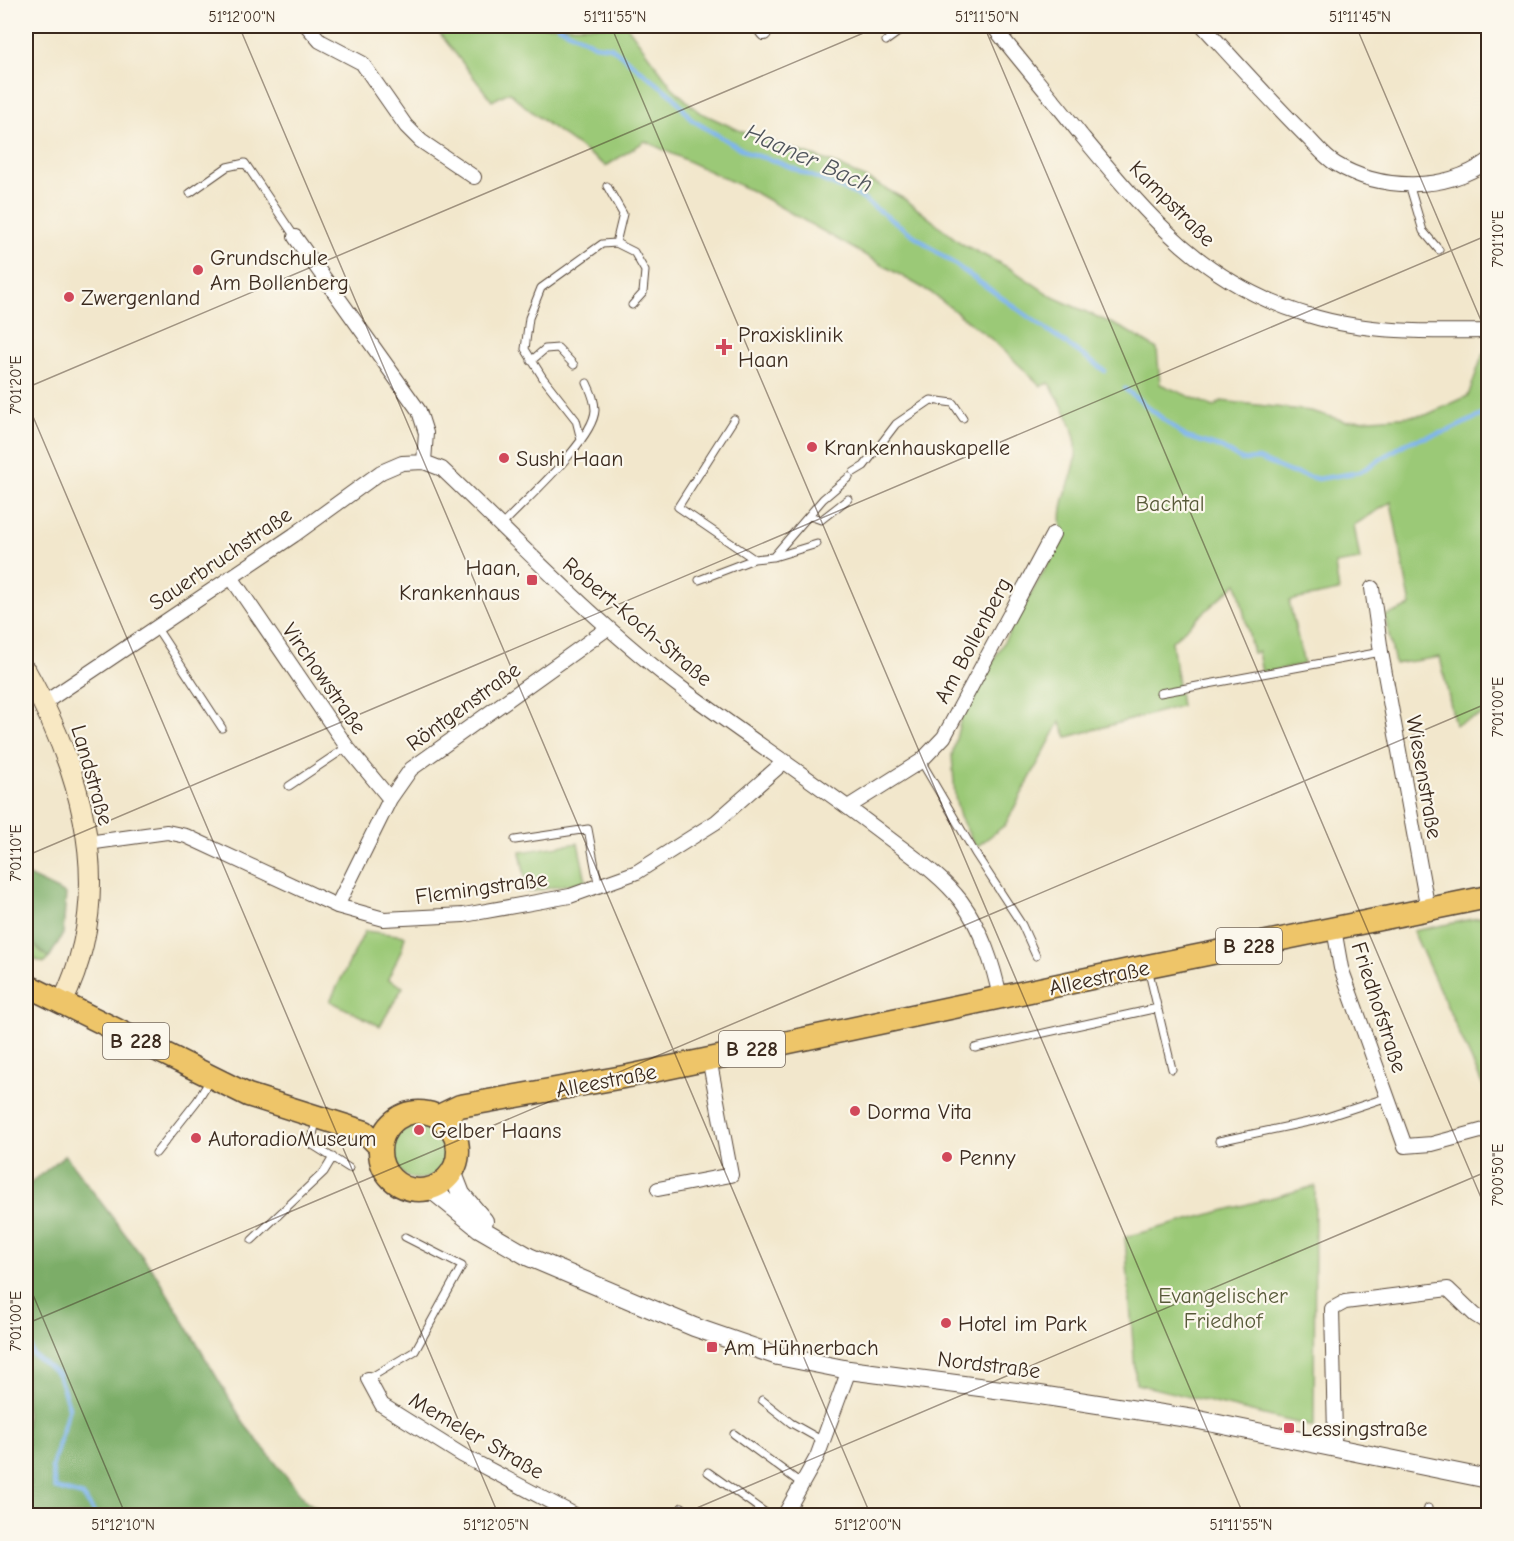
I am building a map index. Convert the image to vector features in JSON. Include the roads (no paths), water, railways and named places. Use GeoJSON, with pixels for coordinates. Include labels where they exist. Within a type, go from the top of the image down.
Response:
{"type":"FeatureCollection","features":[{"type":"Feature","properties":{"kind":"main road","name":"Landstraße"},"geometry":{"type":"LineString","coordinates":[[26,671],[59,736],[80,799],[88,843],[87,938],[79,968],[62,1003]]}},
{"type":"Feature","properties":{"kind":"main road","name":"Alleestraße"},"geometry":{"type":"LineString","coordinates":[[439,1116],[460,1106],[503,1100],[1488,897]]}},
{"type":"Feature","properties":{"kind":"main road","name":"B 228"},"geometry":{"type":"LineString","coordinates":[[26,985],[248,1095],[365,1132],[380,1147]]}},
{"type":"Feature","properties":{"kind":"main road","name":"Alleestraße"},"geometry":{"type":"LineString","coordinates":[[456,1139],[471,1118],[503,1100]]}},
{"type":"Feature","properties":{"kind":"main road","name":"B 228"},"geometry":{"type":"LineString","coordinates":[[317,1115],[395,1119],[410,1113],[425,1112],[439,1116]]}},
{"type":"Feature","properties":{"kind":"main road"},"geometry":{"type":"LineString","coordinates":[[395,1119],[385,1131],[380,1147],[384,1167],[395,1182],[412,1189],[431,1189],[444,1182],[452,1172],[458,1157],[456,1139],[439,1116]]}},
{"type":"Feature","properties":{"kind":"street"},"geometry":{"type":"LineString","coordinates":[[307,26],[320,41],[362,63],[406,126],[421,141],[474,177]]}},
{"type":"Feature","properties":{"kind":"street","name":"Kampstraße"},"geometry":{"type":"LineString","coordinates":[[993,26],[1143,209],[1182,248],[1214,271],[1260,298],[1309,316],[1405,330],[1488,331]]}},
{"type":"Feature","properties":{"kind":"street"},"geometry":{"type":"LineString","coordinates":[[1203,26],[1335,164],[1372,180],[1409,184],[1450,179],[1488,161]]}},
{"type":"Feature","properties":{"kind":"street"},"geometry":{"type":"LineString","coordinates":[[295,237],[419,411],[426,433],[424,462]]}},
{"type":"Feature","properties":{"kind":"street","name":"Robert-Koch-Straße"},"geometry":{"type":"LineString","coordinates":[[424,462],[442,469],[608,628],[682,689],[848,807],[939,878],[961,901],[979,930],[1000,998]]}},
{"type":"Feature","properties":{"kind":"street","name":"Sauerbruchstraße"},"geometry":{"type":"LineString","coordinates":[[44,703],[381,472],[402,463],[424,462]]}},
{"type":"Feature","properties":{"kind":"street","name":"Am Bollenberg"},"geometry":{"type":"LineString","coordinates":[[848,807],[921,761],[944,737],[1053,534]]}},
{"type":"Feature","properties":{"kind":"street","name":"Virchowstraße"},"geometry":{"type":"LineString","coordinates":[[231,577],[347,747],[390,798]]}},
{"type":"Feature","properties":{"kind":"street","name":"Wiesenstraße"},"geometry":{"type":"LineString","coordinates":[[1372,588],[1381,652],[1428,910]]}},
{"type":"Feature","properties":{"kind":"street","name":"Röntgenstraße"},"geometry":{"type":"LineString","coordinates":[[337,906],[390,798],[411,769],[608,628]]}},
{"type":"Feature","properties":{"kind":"street","name":"Flemingstraße"},"geometry":{"type":"LineString","coordinates":[[88,843],[167,832],[186,836],[337,906],[384,919],[464,915],[570,896],[599,888],[637,872],[716,822],[784,761]]}},
{"type":"Feature","properties":{"kind":"street","name":"Friedhofstraße"},"geometry":{"type":"LineString","coordinates":[[1334,929],[1341,968],[1405,1146],[1432,1144],[1488,1129]]}},
{"type":"Feature","properties":{"kind":"street"},"geometry":{"type":"LineString","coordinates":[[658,1189],[731,1175],[709,1058]]}},
{"type":"Feature","properties":{"kind":"street","name":"Nordstraße"},"geometry":{"type":"LineString","coordinates":[[452,1172],[461,1194],[501,1241]]}},
{"type":"Feature","properties":{"kind":"street","name":"Nordstraße"},"geometry":{"type":"LineString","coordinates":[[431,1189],[479,1228],[537,1261],[718,1336],[778,1356],[849,1370],[1086,1401],[1194,1419],[1488,1479]]}},
{"type":"Feature","properties":{"kind":"street"},"geometry":{"type":"LineString","coordinates":[[1332,1448],[1335,1434],[1332,1309],[1345,1302],[1448,1289],[1475,1315],[1488,1323]]}},
{"type":"Feature","properties":{"kind":"street"},"geometry":{"type":"LineString","coordinates":[[784,1515],[823,1441],[849,1370]]}},
{"type":"Feature","properties":{"kind":"street","name":"Memeler Straße"},"geometry":{"type":"LineString","coordinates":[[368,1379],[382,1405],[462,1455],[577,1515]]}},
{"type":"Feature","properties":{"kind":"lane"},"geometry":{"type":"LineString","coordinates":[[886,40],[907,26]]}},
{"type":"Feature","properties":{"kind":"lane"},"geometry":{"type":"LineString","coordinates":[[190,193],[227,167],[245,163],[295,237]]}},
{"type":"Feature","properties":{"kind":"lane"},"geometry":{"type":"LineString","coordinates":[[1409,184],[1423,231],[1438,250]]}},
{"type":"Feature","properties":{"kind":"lane"},"geometry":{"type":"LineString","coordinates":[[607,186],[623,214],[616,243]]}},
{"type":"Feature","properties":{"kind":"lane"},"geometry":{"type":"LineString","coordinates":[[581,440],[576,420],[531,361],[525,349],[529,318],[541,288],[602,244],[616,243],[634,252],[645,271],[643,293],[632,305]]}},
{"type":"Feature","properties":{"kind":"lane"},"geometry":{"type":"LineString","coordinates":[[531,361],[545,349],[558,348],[574,365]]}},
{"type":"Feature","properties":{"kind":"lane"},"geometry":{"type":"LineString","coordinates":[[501,526],[581,440],[595,412],[594,398],[587,383]]}},
{"type":"Feature","properties":{"kind":"lane"},"geometry":{"type":"LineString","coordinates":[[773,557],[823,499],[864,466],[896,424],[931,400],[953,403],[963,418]]}},
{"type":"Feature","properties":{"kind":"lane"},"geometry":{"type":"LineString","coordinates":[[734,419],[678,507],[754,559]]}},
{"type":"Feature","properties":{"kind":"lane"},"geometry":{"type":"LineString","coordinates":[[810,516],[821,520],[848,500]]}},
{"type":"Feature","properties":{"kind":"lane"},"geometry":{"type":"LineString","coordinates":[[699,580],[754,559],[773,557],[817,544]]}},
{"type":"Feature","properties":{"kind":"lane"},"geometry":{"type":"LineString","coordinates":[[156,627],[222,728]]}},
{"type":"Feature","properties":{"kind":"lane"},"geometry":{"type":"LineString","coordinates":[[1160,693],[1381,652]]}},
{"type":"Feature","properties":{"kind":"lane"},"geometry":{"type":"LineString","coordinates":[[289,786],[347,747]]}},
{"type":"Feature","properties":{"kind":"lane"},"geometry":{"type":"LineString","coordinates":[[921,761],[975,853],[1022,924],[1036,956]]}},
{"type":"Feature","properties":{"kind":"lane"},"geometry":{"type":"LineString","coordinates":[[515,840],[588,829],[599,888]]}},
{"type":"Feature","properties":{"kind":"lane"},"geometry":{"type":"LineString","coordinates":[[1148,966],[1172,1069]]}},
{"type":"Feature","properties":{"kind":"lane"},"geometry":{"type":"LineString","coordinates":[[975,1048],[1158,1008]]}},
{"type":"Feature","properties":{"kind":"lane"},"geometry":{"type":"LineString","coordinates":[[156,1153],[197,1101],[211,1078]]}},
{"type":"Feature","properties":{"kind":"lane","name":"Friedhofstraße"},"geometry":{"type":"LineString","coordinates":[[1219,1141],[1318,1120],[1388,1097]]}},
{"type":"Feature","properties":{"kind":"lane"},"geometry":{"type":"LineString","coordinates":[[317,1115],[311,1144],[349,1168]]}},
{"type":"Feature","properties":{"kind":"lane"},"geometry":{"type":"LineString","coordinates":[[252,1240],[324,1172],[333,1157]]}},
{"type":"Feature","properties":{"kind":"lane"},"geometry":{"type":"LineString","coordinates":[[368,1379],[416,1351],[462,1266],[405,1237]]}},
{"type":"Feature","properties":{"kind":"lane"},"geometry":{"type":"LineString","coordinates":[[762,1400],[791,1423],[823,1441]]}},
{"type":"Feature","properties":{"kind":"lane"},"geometry":{"type":"LineString","coordinates":[[734,1434],[802,1484]]}},
{"type":"Feature","properties":{"kind":"lane"},"geometry":{"type":"LineString","coordinates":[[708,1472],[770,1515]]}},
{"type":"Feature","properties":{"kind":"lane"},"geometry":{"type":"LineString","coordinates":[[682,1507],[693,1515]]}},
{"type":"Feature","properties":{"kind":"waterway","name":"Haaner Bach"},"geometry":{"type":"LineString","coordinates":[[558,26],[595,45],[611,47],[673,96],[692,120],[748,153],[778,162],[857,195],[1105,371]]}},
{"type":"Feature","properties":{"kind":"waterway","name":"Haaner Bach"},"geometry":{"type":"LineString","coordinates":[[1125,389],[1186,437],[1222,448],[1242,460],[1259,459],[1290,472],[1318,479],[1360,472],[1408,442],[1448,431],[1488,412]]}},
{"type":"Feature","properties":{"kind":"waterway"},"geometry":{"type":"LineString","coordinates":[[26,1328],[32,1354],[58,1374],[69,1407],[52,1468],[55,1488],[83,1496],[96,1516]]}},
{"type":"Feature","properties":{"kind":"place","name":"Grundschule Am Bollenberg"},"geometry":{"type":"Point","coordinates":[198,270]}},
{"type":"Feature","properties":{"kind":"place","name":"Zwergenland"},"geometry":{"type":"Point","coordinates":[69,297]}},
{"type":"Feature","properties":{"kind":"place","name":"Praxisklinik Haan"},"geometry":{"type":"Point","coordinates":[724,347]}},
{"type":"Feature","properties":{"kind":"place","name":"Krankenhauskapelle"},"geometry":{"type":"Point","coordinates":[812,447]}},
{"type":"Feature","properties":{"kind":"place","name":"Sushi Haan"},"geometry":{"type":"Point","coordinates":[504,458]}},
{"type":"Feature","properties":{"kind":"place","name":"Haan, Krankenhaus"},"geometry":{"type":"Point","coordinates":[532,580]}},
{"type":"Feature","properties":{"kind":"place","name":"Dorma Vita"},"geometry":{"type":"Point","coordinates":[855,1111]}},
{"type":"Feature","properties":{"kind":"place","name":"Gelber Haans"},"geometry":{"type":"Point","coordinates":[419,1130]}},
{"type":"Feature","properties":{"kind":"place","name":"AutoradioMuseum"},"geometry":{"type":"Point","coordinates":[196,1138]}},
{"type":"Feature","properties":{"kind":"place","name":"Penny"},"geometry":{"type":"Point","coordinates":[947,1157]}},
{"type":"Feature","properties":{"kind":"place","name":"Hotel im Park"},"geometry":{"type":"Point","coordinates":[946,1323]}},
{"type":"Feature","properties":{"kind":"place","name":"Am Hühnerbach"},"geometry":{"type":"Point","coordinates":[712,1347]}},
{"type":"Feature","properties":{"kind":"place","name":"Lessingstraße"},"geometry":{"type":"Point","coordinates":[1289,1428]}},
{"type":"Feature","properties":{"kind":"park label","name":"Bachtal"},"geometry":{"type":"Point","coordinates":[1170,503]}},
{"type":"Feature","properties":{"kind":"park label","name":"Evangelischer Friedhof"},"geometry":{"type":"Point","coordinates":[1223,1308]}}]}
